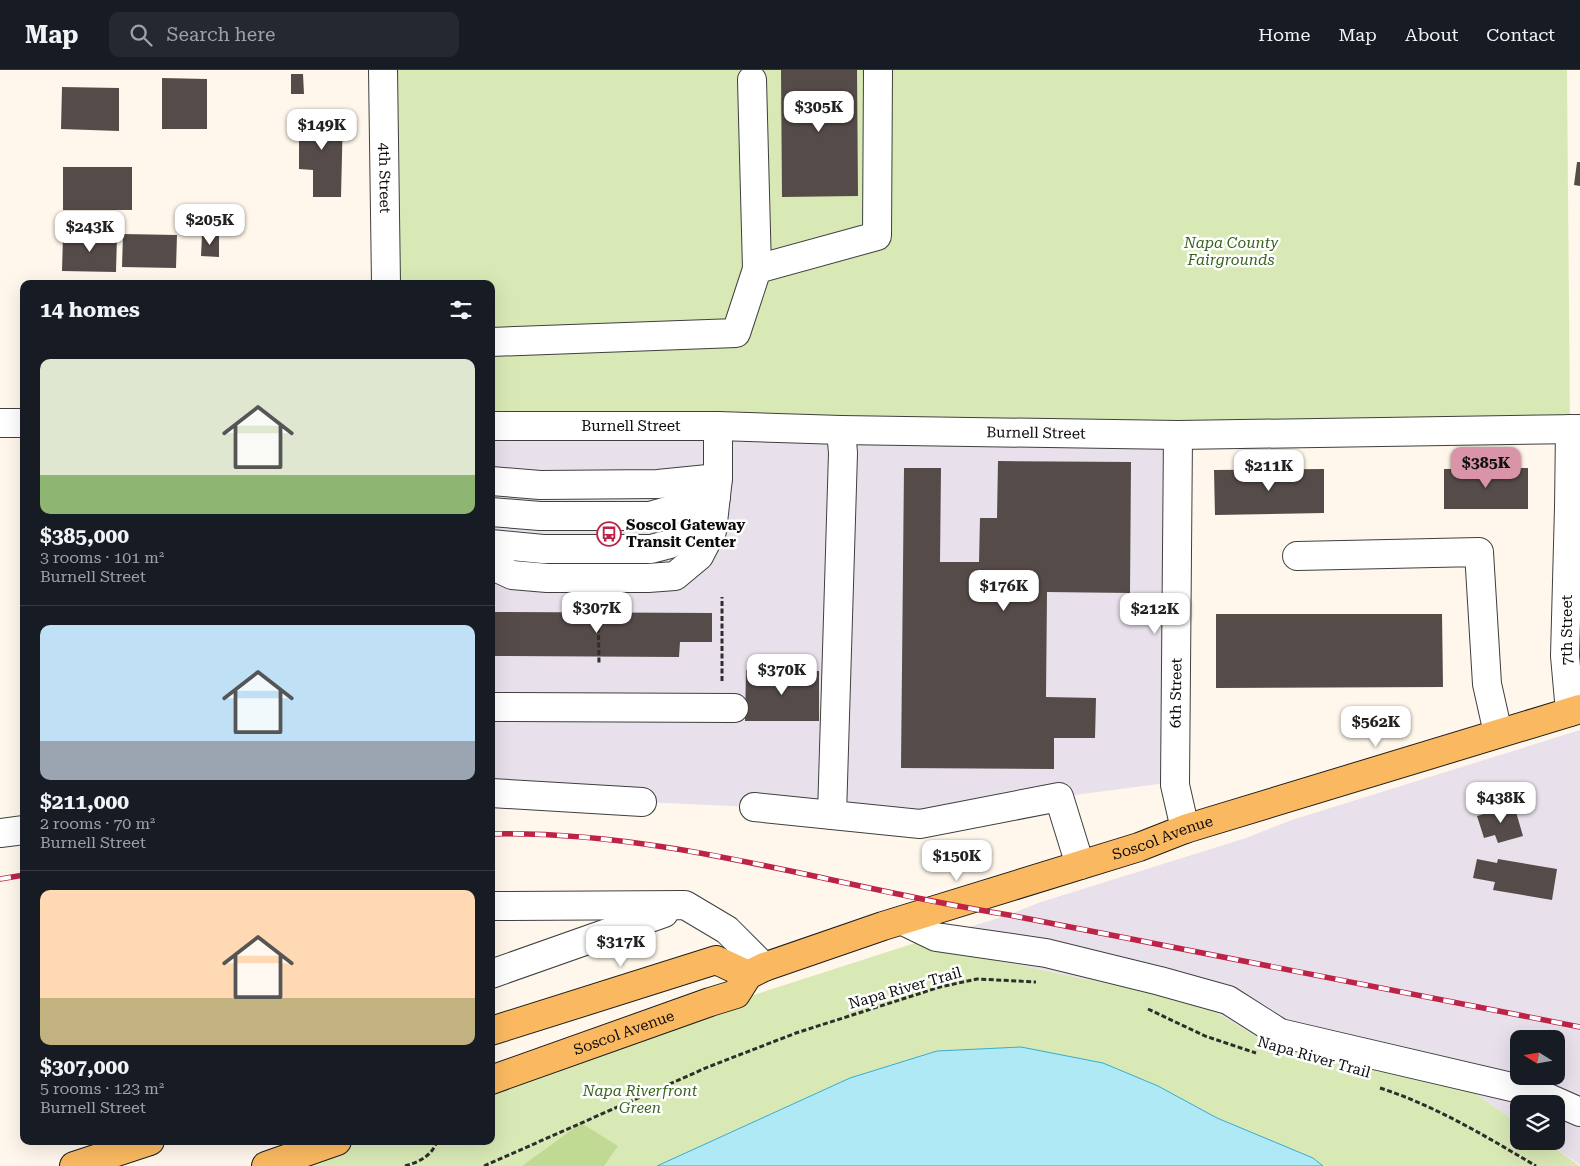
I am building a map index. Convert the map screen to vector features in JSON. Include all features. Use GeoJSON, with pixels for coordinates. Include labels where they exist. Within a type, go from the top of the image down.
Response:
{"type":"FeatureCollection","features":[{"type":"Feature","properties":{"kind":"main road","name":"Soscol Avenue"},"geometry":{"type":"LineString","coordinates":[[495,1079],[736,994],[756,971],[903,921],[1139,847],[1185,829],[1575,710]]}},
{"type":"Feature","properties":{"kind":"main road"},"geometry":{"type":"LineString","coordinates":[[495,1030],[716,960],[756,971]]}},
{"type":"Feature","properties":{"kind":"main road"},"geometry":{"type":"LineString","coordinates":[[74,1166],[138,1145]]}},
{"type":"Feature","properties":{"kind":"main road"},"geometry":{"type":"LineString","coordinates":[[266,1166],[326,1145]]}},
{"type":"Feature","properties":{"kind":"street","name":"4th Street"},"geometry":{"type":"LineString","coordinates":[[383,70],[386,280]]}},
{"type":"Feature","properties":{"kind":"street"},"geometry":{"type":"LineString","coordinates":[[757,269],[877,236],[878,70]]}},
{"type":"Feature","properties":{"kind":"street"},"geometry":{"type":"LineString","coordinates":[[495,342],[736,333],[757,269],[752,80]]}},
{"type":"Feature","properties":{"kind":"street"},"geometry":{"type":"LineString","coordinates":[[0,423],[20,423]]}},
{"type":"Feature","properties":{"kind":"street","name":"Burnell Street"},"geometry":{"type":"LineString","coordinates":[[495,426],[718,426],[841,430],[1178,435],[1575,429]]}},
{"type":"Feature","properties":{"kind":"street"},"geometry":{"type":"LineString","coordinates":[[495,566],[512,575],[548,578],[648,578],[675,576],[699,556],[712,531],[716,499],[718,426]]}},
{"type":"Feature","properties":{"kind":"street","name":"7th Street"},"geometry":{"type":"LineString","coordinates":[[1575,429],[1575,507],[1565,656],[1575,710]]}},
{"type":"Feature","properties":{"kind":"street"},"geometry":{"type":"LineString","coordinates":[[832,815],[843,452],[841,430]]}},
{"type":"Feature","properties":{"kind":"street","name":"6th Street"},"geometry":{"type":"LineString","coordinates":[[1178,435],[1175,785],[1185,829]]}},
{"type":"Feature","properties":{"kind":"street"},"geometry":{"type":"LineString","coordinates":[[495,481],[540,484],[658,484],[716,499]]}},
{"type":"Feature","properties":{"kind":"street"},"geometry":{"type":"LineString","coordinates":[[495,512],[540,516],[650,516],[716,499]]}},
{"type":"Feature","properties":{"kind":"street"},"geometry":{"type":"LineString","coordinates":[[495,544],[543,549],[651,549],[670,544],[716,499]]}},
{"type":"Feature","properties":{"kind":"street"},"geometry":{"type":"LineString","coordinates":[[1297,556],[1480,552],[1487,684],[1498,733]]}},
{"type":"Feature","properties":{"kind":"street"},"geometry":{"type":"LineString","coordinates":[[495,706],[728,708]]}},
{"type":"Feature","properties":{"kind":"street"},"geometry":{"type":"LineString","coordinates":[[495,792],[642,802]]}},
{"type":"Feature","properties":{"kind":"street"},"geometry":{"type":"LineString","coordinates":[[754,807],[920,824],[1058,797],[1080,865]]}},
{"type":"Feature","properties":{"kind":"street"},"geometry":{"type":"LineString","coordinates":[[0,833],[20,830]]}},
{"type":"Feature","properties":{"kind":"street"},"geometry":{"type":"LineString","coordinates":[[495,973],[685,905]]}},
{"type":"Feature","properties":{"kind":"street"},"geometry":{"type":"LineString","coordinates":[[495,906],[685,905],[727,930],[756,971]]}},
{"type":"Feature","properties":{"kind":"street"},"geometry":{"type":"LineString","coordinates":[[903,921],[936,937],[1046,953],[1228,1000],[1280,1033],[1537,1093],[1580,1112]]}},
{"type":"Feature","properties":{"kind":"path"},"geometry":{"type":"LineString","coordinates":[[722,597],[728,708]]}},
{"type":"Feature","properties":{"kind":"path"},"geometry":{"type":"LineString","coordinates":[[597,599],[598,664]]}},
{"type":"Feature","properties":{"kind":"path","name":"Napa River Trail"},"geometry":{"type":"LineString","coordinates":[[484,1166],[708,1067],[796,1033],[940,987],[977,979],[1037,982]]}},
{"type":"Feature","properties":{"kind":"path","name":"Napa River Trail"},"geometry":{"type":"LineString","coordinates":[[1143,1007],[1205,1036],[1262,1056]]}},
{"type":"Feature","properties":{"kind":"path","name":"Napa River Trail"},"geometry":{"type":"LineString","coordinates":[[1376,1086],[1429,1108],[1499,1144],[1536,1166]]}},
{"type":"Feature","properties":{"kind":"path"},"geometry":{"type":"LineString","coordinates":[[405,1166],[427,1156],[435,1145]]}},
{"type":"Feature","properties":{"kind":"shaded area"},"geometry":{"type":"Polygon","coordinates":[[[495,426],[1178,435],[1182,781],[1059,797],[920,824],[754,807],[495,793],[495,426]]]}},
{"type":"Feature","properties":{"kind":"shaded area"},"geometry":{"type":"Polygon","coordinates":[[[1580,730],[1580,1165],[1558,1150],[1565,1150],[1565,1095],[1510,1095],[1510,1118],[1473,1092],[1262,1040],[1202,1004],[915,943],[1009,915],[1038,903],[1246,838],[1292,820],[1580,730]]]}},
{"type":"Feature","properties":{"kind":"green space","name":"Napa County Fairgrounds"},"geometry":{"type":"Polygon","coordinates":[[[383,70],[1567,70],[1570,429],[495,426],[495,280],[386,280],[383,70]]]}},
{"type":"Feature","properties":{"kind":"green space","name":"Napa Riverfront Green"},"geometry":{"type":"Polygon","coordinates":[[[915,943],[1202,1004],[1262,1040],[1473,1092],[1510,1118],[1510,1150],[1558,1150],[1580,1166],[1323,1166],[1313,1158],[1217,1118],[1158,1086],[1103,1063],[1020,1047],[937,1051],[850,1078],[657,1166],[266,1166],[326,1145],[495,1145],[495,1079],[915,943]]]}},
{"type":"Feature","properties":{"kind":"green space"},"geometry":{"type":"Polygon","coordinates":[[[581,1123],[618,1146],[604,1166],[522,1166],[581,1123]]]}},
{"type":"Feature","properties":{"kind":"water"},"geometry":{"type":"Polygon","coordinates":[[[1021,1047],[1103,1063],[1158,1086],[1217,1118],[1313,1158],[1323,1166],[657,1166],[850,1078],[937,1051],[1021,1047]]]}},
{"type":"Feature","properties":{"kind":"building"},"geometry":{"type":"Polygon","coordinates":[[[781,70],[857,70],[858,196],[782,197],[781,70]]]}},
{"type":"Feature","properties":{"kind":"building"},"geometry":{"type":"Polygon","coordinates":[[[291,74],[303,74],[304,94],[291,94],[291,74]]]}},
{"type":"Feature","properties":{"kind":"building"},"geometry":{"type":"Polygon","coordinates":[[[162,78],[207,79],[207,129],[162,129],[162,78]]]}},
{"type":"Feature","properties":{"kind":"building"},"geometry":{"type":"Polygon","coordinates":[[[62,87],[119,88],[119,131],[61,129],[62,87]]]}},
{"type":"Feature","properties":{"kind":"building"},"geometry":{"type":"Polygon","coordinates":[[[299,112],[343,113],[341,197],[313,197],[313,170],[299,169],[299,112]]]}},
{"type":"Feature","properties":{"kind":"building"},"geometry":{"type":"Polygon","coordinates":[[[1577,162],[1580,162],[1580,186],[1574,185],[1577,162]]]}},
{"type":"Feature","properties":{"kind":"building"},"geometry":{"type":"Polygon","coordinates":[[[63,167],[132,167],[132,210],[63,210],[63,167]]]}},
{"type":"Feature","properties":{"kind":"building"},"geometry":{"type":"Polygon","coordinates":[[[123,234],[177,235],[176,268],[122,267],[123,234]]]}},
{"type":"Feature","properties":{"kind":"building"},"geometry":{"type":"Polygon","coordinates":[[[63,235],[117,236],[116,272],[62,271],[63,235]]]}},
{"type":"Feature","properties":{"kind":"building"},"geometry":{"type":"Polygon","coordinates":[[[202,235],[219,235],[219,257],[201,256],[202,235]]]}},
{"type":"Feature","properties":{"kind":"building"},"geometry":{"type":"Polygon","coordinates":[[[998,461],[1131,462],[1130,593],[1047,592],[1046,697],[1096,698],[1095,738],[1054,738],[1054,769],[901,768],[904,468],[941,468],[940,562],[979,562],[980,518],[997,518],[998,461]]]}},
{"type":"Feature","properties":{"kind":"building"},"geometry":{"type":"Polygon","coordinates":[[[1528,468],[1528,509],[1444,509],[1444,469],[1528,468]]]}},
{"type":"Feature","properties":{"kind":"building"},"geometry":{"type":"Polygon","coordinates":[[[1324,469],[1324,513],[1215,515],[1214,470],[1324,469]]]}},
{"type":"Feature","properties":{"kind":"building"},"geometry":{"type":"Polygon","coordinates":[[[495,612],[712,613],[712,642],[680,642],[679,657],[495,656],[495,612]]]}},
{"type":"Feature","properties":{"kind":"building"},"geometry":{"type":"Polygon","coordinates":[[[1216,614],[1442,614],[1443,687],[1216,688],[1216,614]]]}},
{"type":"Feature","properties":{"kind":"building"},"geometry":{"type":"Polygon","coordinates":[[[746,670],[819,671],[819,721],[745,721],[746,670]]]}},
{"type":"Feature","properties":{"kind":"building"},"geometry":{"type":"Polygon","coordinates":[[[1514,805],[1523,836],[1498,843],[1495,835],[1484,838],[1477,816],[1514,805]]]}},
{"type":"Feature","properties":{"kind":"building"},"geometry":{"type":"Polygon","coordinates":[[[1477,859],[1497,863],[1498,859],[1557,869],[1552,900],[1493,890],[1495,882],[1473,878],[1477,859]]]}},
{"type":"Feature","properties":{"kind":"railway"},"geometry":{"type":"LineString","coordinates":[[495,834],[557,835],[622,841],[687,851],[945,904],[1580,1027]]}},
{"type":"Feature","properties":{"kind":"railway"},"geometry":{"type":"LineString","coordinates":[[0,879],[20,876]]}},
{"type":"Feature","properties":{"kind":"place","name":"Soscol Gateway Transit Center"},"geometry":{"type":"Point","coordinates":[609,534]}}]}
